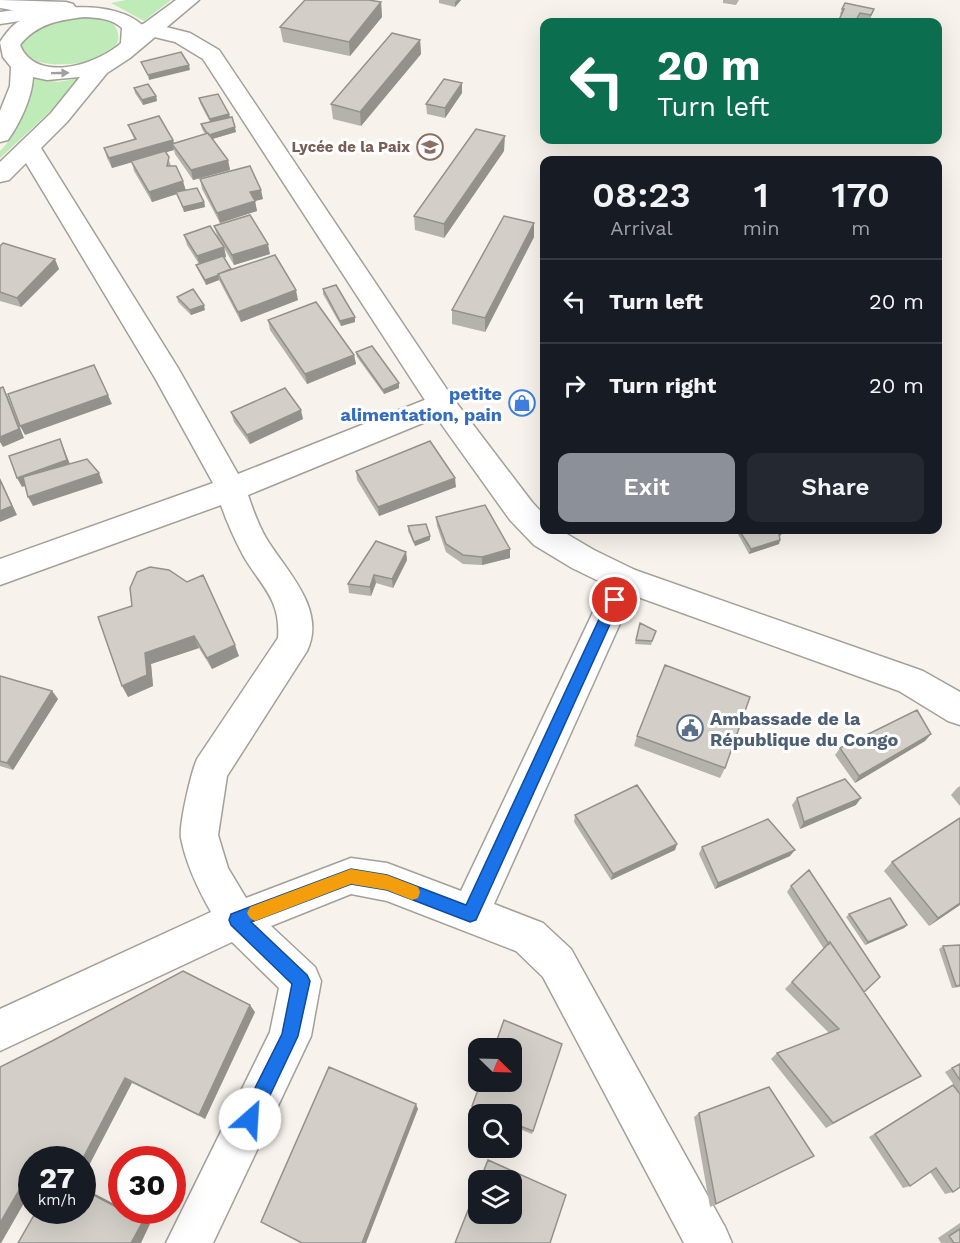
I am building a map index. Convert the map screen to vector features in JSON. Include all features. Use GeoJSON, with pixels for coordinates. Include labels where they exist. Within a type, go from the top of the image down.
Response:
{"type":"FeatureCollection","features":[{"type":"Feature","properties":{"kind":"street"},"geometry":{"type":"LineString","coordinates":[[0,18],[105,0]]}},
{"type":"Feature","properties":{"kind":"street"},"geometry":{"type":"LineString","coordinates":[[8,51],[38,71],[58,74],[80,72],[115,59],[189,0]]}},
{"type":"Feature","properties":{"kind":"street"},"geometry":{"type":"LineString","coordinates":[[0,2],[27,8],[96,7],[114,11],[127,18],[134,27],[134,39],[126,50]]}},
{"type":"Feature","properties":{"kind":"street"},"geometry":{"type":"LineString","coordinates":[[2,129],[21,86],[8,51],[18,29],[27,22],[65,8]]}},
{"type":"Feature","properties":{"kind":"street"},"geometry":{"type":"LineString","coordinates":[[150,29],[195,41],[211,55],[442,404],[521,511],[540,531]]}},
{"type":"Feature","properties":{"kind":"street"},"geometry":{"type":"LineString","coordinates":[[0,175],[77,97],[100,66]]}},
{"type":"Feature","properties":{"kind":"street"},"geometry":{"type":"LineString","coordinates":[[29,147],[168,375],[231,489],[242,523],[287,596],[296,620],[295,641],[210,771],[199,835],[212,876],[237,920],[301,981],[290,1036],[189,1243]]}},
{"type":"Feature","properties":{"kind":"street"},"geometry":{"type":"LineString","coordinates":[[0,572],[231,489],[442,404]]}},
{"type":"Feature","properties":{"kind":"street"},"geometry":{"type":"LineString","coordinates":[[543,534],[583,559],[624,579],[911,681],[960,710]]}},
{"type":"Feature","properties":{"kind":"street"},"geometry":{"type":"LineString","coordinates":[[470,914],[624,579]]}},
{"type":"Feature","properties":{"kind":"street"},"geometry":{"type":"LineString","coordinates":[[0,1030],[237,920],[351,876],[387,882],[529,937],[557,963],[709,1243]]}},
{"type":"Feature","properties":{"kind":"green space"},"geometry":{"type":"Polygon","coordinates":[[[126,0],[171,0],[144,21],[111,3],[126,0]]]}},
{"type":"Feature","properties":{"kind":"green space"},"geometry":{"type":"Polygon","coordinates":[[[61,16],[91,16],[106,20],[116,28],[117,42],[108,53],[90,60],[69,64],[49,64],[32,59],[23,50],[25,37],[36,28],[61,16]]]}},
{"type":"Feature","properties":{"kind":"green space"},"geometry":{"type":"Polygon","coordinates":[[[30,76],[58,82],[87,77],[0,158],[0,151],[13,135],[21,116],[30,76]]]}},
{"type":"Feature","properties":{"kind":"building"},"geometry":{"type":"Polygon","coordinates":[[[305,0],[381,2],[349,42],[280,27],[305,0]]]}},
{"type":"Feature","properties":{"kind":"building"},"geometry":{"type":"Polygon","coordinates":[[[845,3],[874,9],[871,15],[860,13],[857,18],[840,18],[844,9],[842,9],[845,3]]]}},
{"type":"Feature","properties":{"kind":"building"},"geometry":{"type":"Polygon","coordinates":[[[392,33],[420,40],[360,112],[331,104],[392,33]]]}},
{"type":"Feature","properties":{"kind":"building"},"geometry":{"type":"Polygon","coordinates":[[[181,52],[189,65],[148,75],[141,62],[181,52]]]}},
{"type":"Feature","properties":{"kind":"building"},"geometry":{"type":"Polygon","coordinates":[[[444,79],[462,83],[445,108],[426,104],[444,79]]]}},
{"type":"Feature","properties":{"kind":"building"},"geometry":{"type":"Polygon","coordinates":[[[148,84],[156,96],[142,100],[134,88],[148,84]]]}},
{"type":"Feature","properties":{"kind":"building"},"geometry":{"type":"Polygon","coordinates":[[[218,94],[229,114],[210,119],[199,98],[218,94]]]}},
{"type":"Feature","properties":{"kind":"building"},"geometry":{"type":"Polygon","coordinates":[[[159,116],[173,140],[109,158],[104,148],[136,139],[128,125],[159,116]]]}},
{"type":"Feature","properties":{"kind":"building"},"geometry":{"type":"Polygon","coordinates":[[[232,117],[235,127],[209,135],[201,124],[232,117]]]}},
{"type":"Feature","properties":{"kind":"building"},"geometry":{"type":"Polygon","coordinates":[[[476,129],[505,136],[444,224],[414,216],[476,129]]]}},
{"type":"Feature","properties":{"kind":"building"},"geometry":{"type":"Polygon","coordinates":[[[208,133],[228,160],[191,170],[172,144],[208,133]]]}},
{"type":"Feature","properties":{"kind":"building"},"geometry":{"type":"Polygon","coordinates":[[[165,151],[169,157],[167,166],[176,166],[183,181],[149,192],[131,161],[165,151]]]}},
{"type":"Feature","properties":{"kind":"building"},"geometry":{"type":"Polygon","coordinates":[[[250,166],[261,190],[250,192],[255,201],[217,213],[200,179],[250,166]]]}},
{"type":"Feature","properties":{"kind":"building"},"geometry":{"type":"Polygon","coordinates":[[[197,188],[204,202],[183,207],[176,192],[197,188]]]}},
{"type":"Feature","properties":{"kind":"building"},"geometry":{"type":"Polygon","coordinates":[[[250,215],[268,244],[232,255],[214,226],[250,215]]]}},
{"type":"Feature","properties":{"kind":"building"},"geometry":{"type":"Polygon","coordinates":[[[504,216],[534,223],[485,318],[452,310],[504,216]]]}},
{"type":"Feature","properties":{"kind":"building"},"geometry":{"type":"Polygon","coordinates":[[[210,226],[224,247],[197,256],[184,235],[210,226]]]}},
{"type":"Feature","properties":{"kind":"building"},"geometry":{"type":"Polygon","coordinates":[[[3,243],[55,259],[17,298],[0,292],[0,246],[3,243]]]}},
{"type":"Feature","properties":{"kind":"building"},"geometry":{"type":"Polygon","coordinates":[[[275,255],[296,290],[238,312],[218,274],[275,255]]]}},
{"type":"Feature","properties":{"kind":"building"},"geometry":{"type":"Polygon","coordinates":[[[223,256],[231,269],[205,280],[196,265],[223,256]]]}},
{"type":"Feature","properties":{"kind":"building"},"geometry":{"type":"Polygon","coordinates":[[[336,285],[355,317],[340,321],[323,289],[336,285]]]}},
{"type":"Feature","properties":{"kind":"building"},"geometry":{"type":"Polygon","coordinates":[[[193,289],[204,305],[190,310],[177,297],[193,289]]]}},
{"type":"Feature","properties":{"kind":"building"},"geometry":{"type":"Polygon","coordinates":[[[316,302],[354,355],[305,374],[268,320],[316,302]]]}},
{"type":"Feature","properties":{"kind":"building"},"geometry":{"type":"Polygon","coordinates":[[[372,346],[399,383],[383,390],[356,352],[372,346]]]}},
{"type":"Feature","properties":{"kind":"building"},"geometry":{"type":"Polygon","coordinates":[[[94,365],[108,395],[20,426],[8,394],[94,365]]]}},
{"type":"Feature","properties":{"kind":"building"},"geometry":{"type":"Polygon","coordinates":[[[3,387],[19,429],[0,437],[0,388],[3,387]]]}},
{"type":"Feature","properties":{"kind":"building"},"geometry":{"type":"Polygon","coordinates":[[[285,388],[301,410],[247,435],[231,412],[285,388]]]}},
{"type":"Feature","properties":{"kind":"building"},"geometry":{"type":"Polygon","coordinates":[[[60,439],[67,460],[17,478],[9,456],[60,439]]]}},
{"type":"Feature","properties":{"kind":"building"},"geometry":{"type":"Polygon","coordinates":[[[430,441],[455,478],[378,507],[356,471],[430,441]]]}},
{"type":"Feature","properties":{"kind":"building"},"geometry":{"type":"Polygon","coordinates":[[[87,459],[99,473],[28,497],[23,477],[87,459]]]}},
{"type":"Feature","properties":{"kind":"building"},"geometry":{"type":"Polygon","coordinates":[[[0,480],[12,506],[0,511],[0,480]]]}},
{"type":"Feature","properties":{"kind":"building"},"geometry":{"type":"Polygon","coordinates":[[[485,505],[510,549],[482,557],[463,555],[446,544],[436,517],[485,505]]]}},
{"type":"Feature","properties":{"kind":"building"},"geometry":{"type":"Polygon","coordinates":[[[426,524],[430,536],[414,542],[408,526],[426,524]]]}},
{"type":"Feature","properties":{"kind":"building"},"geometry":{"type":"Polygon","coordinates":[[[742,534],[779,534],[780,540],[751,549],[742,534]]]}},
{"type":"Feature","properties":{"kind":"building"},"geometry":{"type":"Polygon","coordinates":[[[376,541],[406,552],[392,579],[374,575],[370,587],[348,584],[376,541]]]}},
{"type":"Feature","properties":{"kind":"building"},"geometry":{"type":"Polygon","coordinates":[[[150,567],[169,570],[187,582],[203,575],[235,645],[207,658],[194,636],[145,653],[147,675],[122,686],[98,617],[132,606],[130,588],[137,572],[150,567]]]}},
{"type":"Feature","properties":{"kind":"building"},"geometry":{"type":"Polygon","coordinates":[[[640,623],[656,631],[652,641],[636,640],[640,623]]]}},
{"type":"Feature","properties":{"kind":"building","name":"Ambassade de la République du Congo"},"geometry":{"type":"Polygon","coordinates":[[[665,665],[750,697],[725,768],[637,736],[665,665]]]}},
{"type":"Feature","properties":{"kind":"building"},"geometry":{"type":"Polygon","coordinates":[[[0,676],[52,691],[7,763],[0,761],[0,676]]]}},
{"type":"Feature","properties":{"kind":"building"},"geometry":{"type":"Polygon","coordinates":[[[917,710],[931,734],[859,776],[840,748],[917,710]]]}},
{"type":"Feature","properties":{"kind":"building"},"geometry":{"type":"Polygon","coordinates":[[[845,779],[861,798],[804,822],[797,798],[845,779]]]}},
{"type":"Feature","properties":{"kind":"building"},"geometry":{"type":"Polygon","coordinates":[[[637,785],[677,844],[613,874],[575,815],[637,785]]]}},
{"type":"Feature","properties":{"kind":"building"},"geometry":{"type":"Polygon","coordinates":[[[960,818],[960,903],[938,918],[892,862],[960,818]]]}},
{"type":"Feature","properties":{"kind":"building"},"geometry":{"type":"Polygon","coordinates":[[[768,819],[795,850],[718,883],[702,847],[768,819]]]}},
{"type":"Feature","properties":{"kind":"building"},"geometry":{"type":"Polygon","coordinates":[[[809,870],[880,977],[864,992],[791,886],[809,870]]]}},
{"type":"Feature","properties":{"kind":"building"},"geometry":{"type":"Polygon","coordinates":[[[890,898],[907,925],[868,942],[849,914],[890,898]]]}},
{"type":"Feature","properties":{"kind":"building"},"geometry":{"type":"Polygon","coordinates":[[[830,942],[921,1076],[833,1123],[777,1053],[839,1029],[792,982],[830,942]]]}},
{"type":"Feature","properties":{"kind":"building"},"geometry":{"type":"Polygon","coordinates":[[[960,945],[960,985],[956,986],[943,946],[960,945]]]}},
{"type":"Feature","properties":{"kind":"building"},"geometry":{"type":"Polygon","coordinates":[[[183,971],[250,1005],[199,1115],[125,1078],[89,1146],[18,1146],[18,1192],[0,1223],[0,1067],[183,971]]]}},
{"type":"Feature","properties":{"kind":"building"},"geometry":{"type":"Polygon","coordinates":[[[504,1020],[562,1044],[533,1131],[522,1127],[522,1104],[473,1104],[477,1092],[522,1092],[522,1038],[498,1038],[504,1020]]]}},
{"type":"Feature","properties":{"kind":"building"},"geometry":{"type":"Polygon","coordinates":[[[960,1064],[960,1080],[952,1068],[960,1064]]]}},
{"type":"Feature","properties":{"kind":"building"},"geometry":{"type":"Polygon","coordinates":[[[329,1067],[416,1104],[362,1243],[302,1243],[261,1222],[329,1067]]]}},
{"type":"Feature","properties":{"kind":"building"},"geometry":{"type":"Polygon","coordinates":[[[953,1085],[960,1094],[960,1187],[953,1192],[936,1168],[910,1186],[875,1134],[953,1085]]]}},
{"type":"Feature","properties":{"kind":"building"},"geometry":{"type":"Polygon","coordinates":[[[769,1087],[814,1156],[716,1204],[699,1113],[769,1087]]]}},
{"type":"Feature","properties":{"kind":"building"},"geometry":{"type":"Polygon","coordinates":[[[488,1160],[510,1170],[484,1170],[488,1160]]]}},
{"type":"Feature","properties":{"kind":"building"},"geometry":{"type":"Polygon","coordinates":[[[522,1175],[566,1195],[550,1243],[455,1243],[468,1210],[468,1224],[522,1224],[522,1175]]]}},
{"type":"Feature","properties":{"kind":"building"},"geometry":{"type":"Polygon","coordinates":[[[96,1196],[108,1203],[108,1224],[141,1224],[131,1243],[18,1243],[29,1224],[96,1224],[96,1196]]]}},
{"type":"Feature","properties":{"kind":"building"},"geometry":{"type":"Polygon","coordinates":[[[960,1229],[960,1243],[954,1243],[949,1236],[960,1229]]]}},
{"type":"Feature","properties":{"kind":"slow traffic"},"geometry":{"type":"LineString","coordinates":[[255,913],[351,876],[387,882],[412,892]]}},
{"type":"Feature","properties":{"kind":"place","name":"Lycée de la Paix"},"geometry":{"type":"Point","coordinates":[430,147]}},
{"type":"Feature","properties":{"kind":"place","name":"petite alimentation, pain"},"geometry":{"type":"Point","coordinates":[522,403]}},
{"type":"Feature","properties":{"kind":"place","name":"Ambassade de la République du Congo"},"geometry":{"type":"Point","coordinates":[690,728]}},
{"type":"Feature","properties":{"kind":"route"},"geometry":{"type":"LineString","coordinates":[[250,1119],[290,1036],[301,981],[237,920],[351,876],[387,882],[470,914],[615,600]]}}]}
